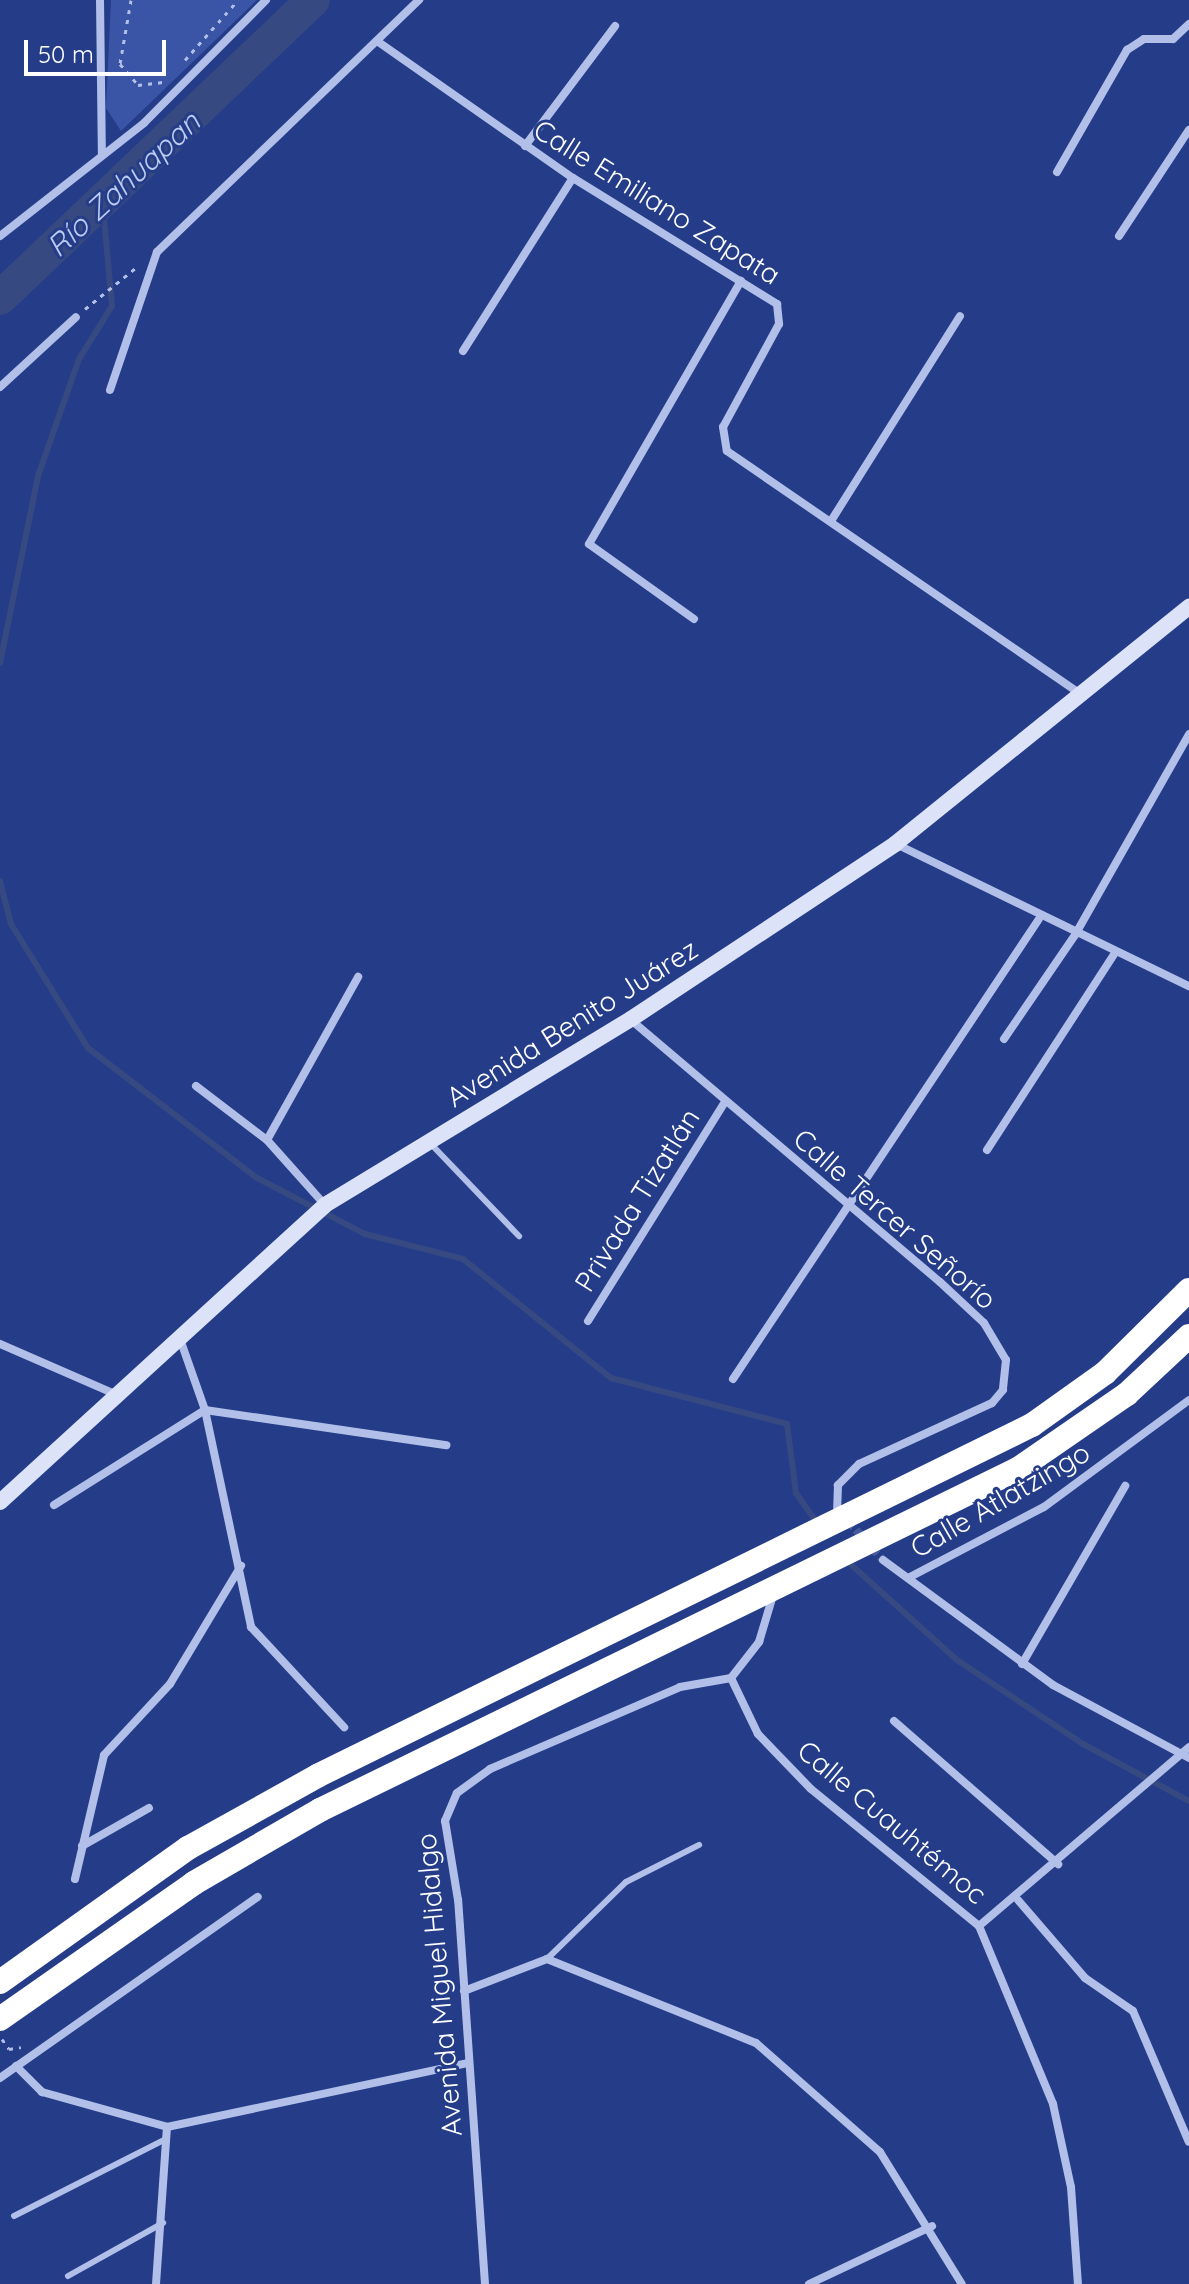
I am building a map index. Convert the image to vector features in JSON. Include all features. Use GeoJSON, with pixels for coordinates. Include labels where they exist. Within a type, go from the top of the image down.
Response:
{"type":"FeatureCollection","features":[{"type":"Feature","properties":{"kind":"highway"},"geometry":{"type":"LineString","coordinates":[[0,1982],[188,1848],[319,1775],[1032,1425],[1105,1373],[1189,1290]]}},
{"type":"Feature","properties":{"kind":"highway"},"geometry":{"type":"LineString","coordinates":[[0,2019],[194,1883],[320,1810],[774,1592],[1018,1469],[1127,1394],[1189,1336]]}},
{"type":"Feature","properties":{"kind":"main road","name":"Avenida Benito Juárez"},"geometry":{"type":"LineString","coordinates":[[0,1502],[179,1334],[325,1205],[631,1019],[895,844],[1084,697],[1189,607]]}},
{"type":"Feature","properties":{"kind":"street"},"geometry":{"type":"LineString","coordinates":[[100,0],[102,154]]}},
{"type":"Feature","properties":{"kind":"street"},"geometry":{"type":"LineString","coordinates":[[0,236],[144,123],[266,0]]}},
{"type":"Feature","properties":{"kind":"street"},"geometry":{"type":"LineString","coordinates":[[110,390],[157,252],[419,0]]}},
{"type":"Feature","properties":{"kind":"street"},"geometry":{"type":"LineString","coordinates":[[1057,172],[1127,50],[1144,39],[1173,39],[1189,24]]}},
{"type":"Feature","properties":{"kind":"street"},"geometry":{"type":"LineString","coordinates":[[525,146],[615,26]]}},
{"type":"Feature","properties":{"kind":"street","name":"Calle Emiliano Zapata"},"geometry":{"type":"LineString","coordinates":[[377,41],[573,178],[741,281],[782,314],[720,439],[831,521],[1084,697]]}},
{"type":"Feature","properties":{"kind":"street"},"geometry":{"type":"LineString","coordinates":[[1119,236],[1189,130]]}},
{"type":"Feature","properties":{"kind":"street"},"geometry":{"type":"LineString","coordinates":[[463,351],[573,178]]}},
{"type":"Feature","properties":{"kind":"street"},"geometry":{"type":"LineString","coordinates":[[694,619],[589,544],[741,281]]}},
{"type":"Feature","properties":{"kind":"street"},"geometry":{"type":"LineString","coordinates":[[831,521],[960,316]]}},
{"type":"Feature","properties":{"kind":"street"},"geometry":{"type":"LineString","coordinates":[[0,387],[76,317]]}},
{"type":"Feature","properties":{"kind":"street"},"geometry":{"type":"LineString","coordinates":[[1004,1039],[1075,935],[1189,734]]}},
{"type":"Feature","properties":{"kind":"street"},"geometry":{"type":"LineString","coordinates":[[895,844],[1039,919],[1189,986]]}},
{"type":"Feature","properties":{"kind":"street"},"geometry":{"type":"LineString","coordinates":[[733,1379],[1039,919]]}},
{"type":"Feature","properties":{"kind":"street"},"geometry":{"type":"LineString","coordinates":[[987,1150],[1115,953]]}},
{"type":"Feature","properties":{"kind":"street"},"geometry":{"type":"LineString","coordinates":[[267,1140],[358,977]]}},
{"type":"Feature","properties":{"kind":"street","name":"Calle Tercer Señorío"},"geometry":{"type":"LineString","coordinates":[[631,1019],[724,1103],[984,1323],[1006,1360],[1007,1376],[992,1403],[846,1474],[837,1508]]}},
{"type":"Feature","properties":{"kind":"street"},"geometry":{"type":"LineString","coordinates":[[196,1086],[267,1140],[325,1205]]}},
{"type":"Feature","properties":{"kind":"street","name":"Privada Tizatlán"},"geometry":{"type":"LineString","coordinates":[[588,1321],[724,1103]]}},
{"type":"Feature","properties":{"kind":"street"},"geometry":{"type":"LineString","coordinates":[[179,1334],[205,1410],[241,1566],[251,1627],[344,1727]]}},
{"type":"Feature","properties":{"kind":"street"},"geometry":{"type":"LineString","coordinates":[[0,1344],[115,1394]]}},
{"type":"Feature","properties":{"kind":"street","name":"Calle Atlatzingo"},"geometry":{"type":"LineString","coordinates":[[908,1578],[1044,1507],[1189,1400]]}},
{"type":"Feature","properties":{"kind":"street"},"geometry":{"type":"LineString","coordinates":[[54,1505],[205,1410],[446,1445]]}},
{"type":"Feature","properties":{"kind":"street"},"geometry":{"type":"LineString","coordinates":[[1022,1664],[1125,1486]]}},
{"type":"Feature","properties":{"kind":"street"},"geometry":{"type":"LineString","coordinates":[[883,1560],[1022,1664],[1189,1758]]}},
{"type":"Feature","properties":{"kind":"street"},"geometry":{"type":"LineString","coordinates":[[75,1879],[104,1755],[170,1684],[241,1566]]}},
{"type":"Feature","properties":{"kind":"street"},"geometry":{"type":"LineString","coordinates":[[731,1678],[759,1642],[774,1592]]}},
{"type":"Feature","properties":{"kind":"street","name":"Calle Cuauhtémoc"},"geometry":{"type":"LineString","coordinates":[[731,1678],[758,1734],[811,1789],[979,1926],[1053,2104],[1071,2187],[1078,2284]]}},
{"type":"Feature","properties":{"kind":"street","name":"Avenida Miguel Hidalgo"},"geometry":{"type":"LineString","coordinates":[[485,2284],[464,1991],[445,1821],[457,1793],[490,1769],[608,1715],[699,1680],[731,1678]]}},
{"type":"Feature","properties":{"kind":"street"},"geometry":{"type":"LineString","coordinates":[[894,1721],[1058,1864]]}},
{"type":"Feature","properties":{"kind":"street"},"geometry":{"type":"LineString","coordinates":[[979,1926],[1018,1900],[1177,1751],[1189,1747]]}},
{"type":"Feature","properties":{"kind":"street"},"geometry":{"type":"LineString","coordinates":[[82,1846],[149,1808]]}},
{"type":"Feature","properties":{"kind":"street"},"geometry":{"type":"LineString","coordinates":[[0,2078],[258,1897]]}},
{"type":"Feature","properties":{"kind":"street"},"geometry":{"type":"LineString","coordinates":[[1018,1900],[1085,1978],[1133,2011],[1189,2142]]}},
{"type":"Feature","properties":{"kind":"street"},"geometry":{"type":"LineString","coordinates":[[464,1991],[547,1959],[650,1994],[756,2043],[880,2152],[932,2226],[962,2284]]}},
{"type":"Feature","properties":{"kind":"street"},"geometry":{"type":"LineString","coordinates":[[16,2066],[42,2092],[167,2127],[467,2063]]}},
{"type":"Feature","properties":{"kind":"street"},"geometry":{"type":"LineString","coordinates":[[156,2284],[163,2223],[167,2127]]}},
{"type":"Feature","properties":{"kind":"street"},"geometry":{"type":"LineString","coordinates":[[809,2284],[932,2226]]}},
{"type":"Feature","properties":{"kind":"lane"},"geometry":{"type":"LineString","coordinates":[[430,1143],[519,1236]]}},
{"type":"Feature","properties":{"kind":"lane"},"geometry":{"type":"LineString","coordinates":[[547,1959],[626,1882],[699,1845]]}},
{"type":"Feature","properties":{"kind":"lane"},"geometry":{"type":"LineString","coordinates":[[14,2216],[166,2139]]}},
{"type":"Feature","properties":{"kind":"lane"},"geometry":{"type":"LineString","coordinates":[[68,2276],[163,2223]]}},
{"type":"Feature","properties":{"kind":"path"},"geometry":{"type":"LineString","coordinates":[[131,0],[119,48],[126,76],[151,87],[173,74]]}},
{"type":"Feature","properties":{"kind":"path"},"geometry":{"type":"LineString","coordinates":[[182,63],[238,0]]}},
{"type":"Feature","properties":{"kind":"path"},"geometry":{"type":"LineString","coordinates":[[76,317],[122,278]]}},
{"type":"Feature","properties":{"kind":"path"},"geometry":{"type":"LineString","coordinates":[[0,2036],[9,2049],[19,2042]]}},
{"type":"Feature","properties":{"kind":"shaded area"},"geometry":{"type":"Polygon","coordinates":[[[111,0],[257,0],[121,131],[106,108],[111,0]]]}},
{"type":"Feature","properties":{"kind":"waterway","name":"Río Zahuapan"},"geometry":{"type":"LineString","coordinates":[[0,298],[313,0]]}},
{"type":"Feature","properties":{"kind":"waterway"},"geometry":{"type":"LineString","coordinates":[[0,663],[38,476],[79,359],[112,306],[103,207]]}},
{"type":"Feature","properties":{"kind":"waterway"},"geometry":{"type":"LineString","coordinates":[[0,881],[11,924],[88,1048],[257,1178],[365,1234],[463,1259],[611,1378],[787,1424],[796,1493],[818,1524]]}},
{"type":"Feature","properties":{"kind":"waterway"},"geometry":{"type":"LineString","coordinates":[[847,1561],[957,1660],[1083,1744],[1189,1801]]}},
{"type":"Feature","properties":{"kind":"tunnel"},"geometry":{"type":"LineString","coordinates":[[848,1521],[883,1560]]}}]}
